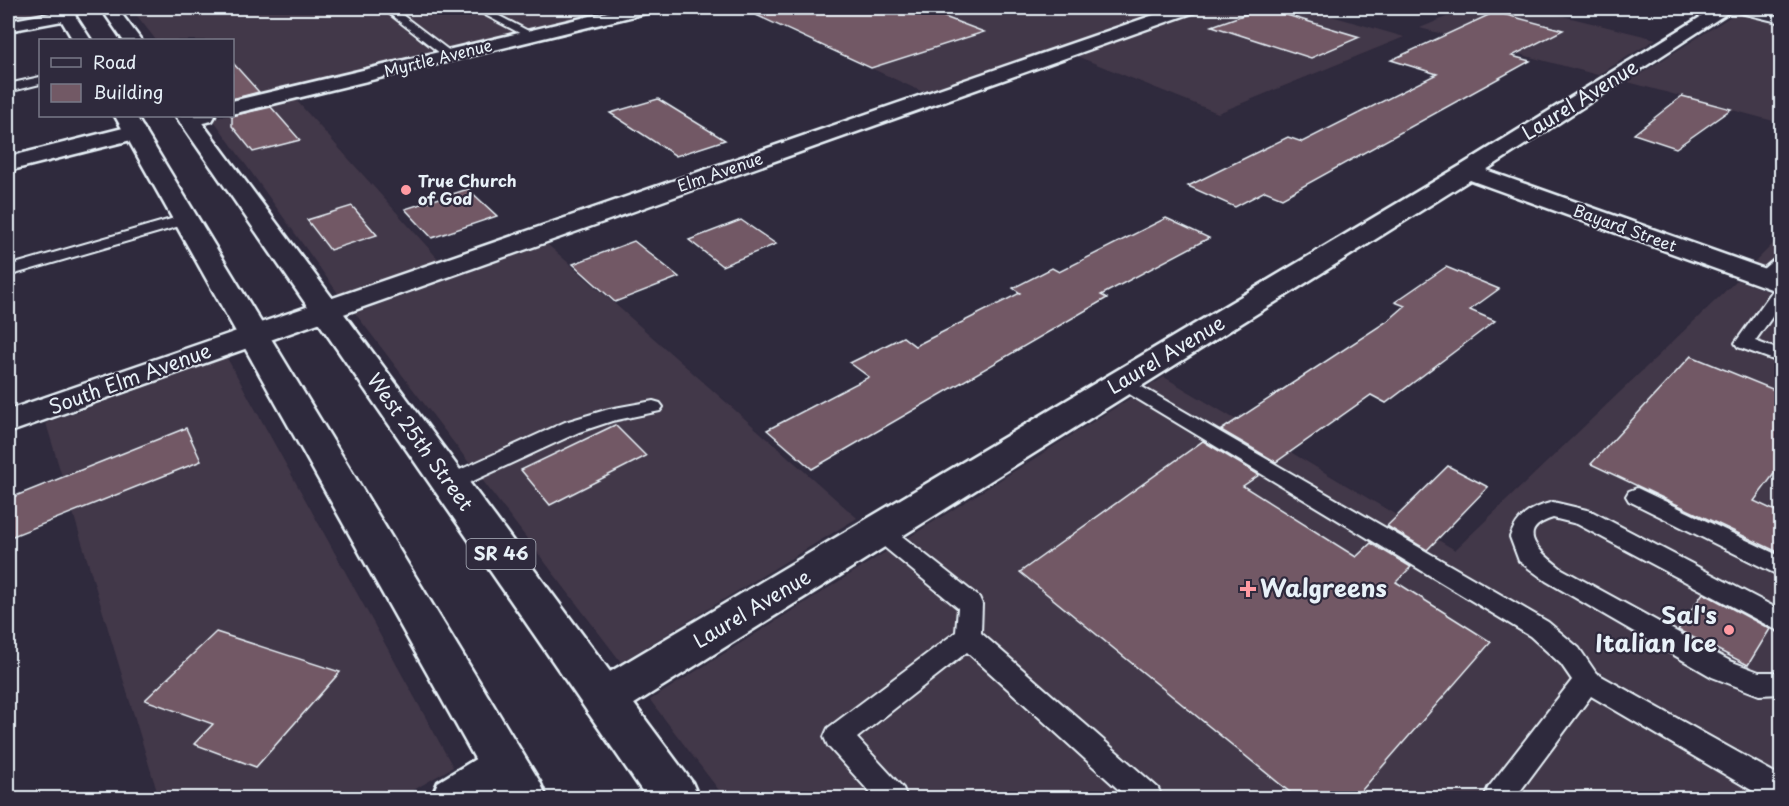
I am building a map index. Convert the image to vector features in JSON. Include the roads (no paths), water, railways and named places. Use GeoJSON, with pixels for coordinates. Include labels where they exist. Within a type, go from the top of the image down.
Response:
{"type":"FeatureCollection","features":[{"type":"Feature","properties":{"kind":"street"},"geometry":{"type":"LineString","coordinates":[[109,8],[131,39]]}},
{"type":"Feature","properties":{"kind":"street","name":"Myrtle Avenue"},"geometry":{"type":"LineString","coordinates":[[234,108],[644,8]]}},
{"type":"Feature","properties":{"kind":"street","name":"Laurel Avenue"},"geometry":{"type":"LineString","coordinates":[[604,699],[1468,171],[1726,8]]}},
{"type":"Feature","properties":{"kind":"street","name":"Elm Avenue"},"geometry":{"type":"LineString","coordinates":[[252,336],[1179,9]]}},
{"type":"Feature","properties":{"kind":"street"},"geometry":{"type":"LineString","coordinates":[[8,26],[64,11],[81,39]]}},
{"type":"Feature","properties":{"kind":"street","name":"West 25th Street"},"geometry":{"type":"LineString","coordinates":[[188,117],[675,798]]}},
{"type":"Feature","properties":{"kind":"street"},"geometry":{"type":"LineString","coordinates":[[8,164],[130,124],[514,783],[455,798]]}},
{"type":"Feature","properties":{"kind":"street","name":"Bayard Street"},"geometry":{"type":"LineString","coordinates":[[1468,171],[1775,285]]}},
{"type":"Feature","properties":{"kind":"street","name":"South Elm Avenue"},"geometry":{"type":"LineString","coordinates":[[8,422],[252,336]]}},
{"type":"Feature","properties":{"kind":"lane"},"geometry":{"type":"LineString","coordinates":[[8,9],[14,8]]}},
{"type":"Feature","properties":{"kind":"lane"},"geometry":{"type":"LineString","coordinates":[[387,8],[450,55]]}},
{"type":"Feature","properties":{"kind":"lane"},"geometry":{"type":"LineString","coordinates":[[477,8],[531,35]]}},
{"type":"Feature","properties":{"kind":"lane"},"geometry":{"type":"LineString","coordinates":[[1726,8],[1782,20]]}},
{"type":"Feature","properties":{"kind":"lane"},"geometry":{"type":"LineString","coordinates":[[8,88],[39,81]]}},
{"type":"Feature","properties":{"kind":"lane"},"geometry":{"type":"LineString","coordinates":[[8,271],[184,220]]}},
{"type":"Feature","properties":{"kind":"lane"},"geometry":{"type":"LineString","coordinates":[[1782,261],[1775,285],[1744,343],[1782,358]]}},
{"type":"Feature","properties":{"kind":"lane"},"geometry":{"type":"LineString","coordinates":[[1123,382],[1539,629],[1570,656],[1587,681],[1782,793]]}},
{"type":"Feature","properties":{"kind":"lane"},"geometry":{"type":"LineString","coordinates":[[450,483],[572,428],[609,415],[652,406]]}},
{"type":"Feature","properties":{"kind":"lane"},"geometry":{"type":"LineString","coordinates":[[1637,496],[1782,568]]}},
{"type":"Feature","properties":{"kind":"lane"},"geometry":{"type":"LineString","coordinates":[[1782,623],[1583,517],[1553,510],[1540,514],[1524,527],[1521,537],[1527,555],[1540,566],[1690,651],[1750,681],[1774,685],[1782,683]]}},
{"type":"Feature","properties":{"kind":"lane"},"geometry":{"type":"LineString","coordinates":[[880,531],[970,604],[968,637],[838,737],[893,798]]}},
{"type":"Feature","properties":{"kind":"lane"},"geometry":{"type":"LineString","coordinates":[[968,637],[1148,798]]}},
{"type":"Feature","properties":{"kind":"lane"},"geometry":{"type":"LineString","coordinates":[[1498,798],[1587,681]]}},
{"type":"Feature","properties":{"kind":"place","name":"True Church of God"},"geometry":{"type":"Point","coordinates":[406,190]}},
{"type":"Feature","properties":{"kind":"place","name":"Walgreens"},"geometry":{"type":"Point","coordinates":[1248,589]}},
{"type":"Feature","properties":{"kind":"place","name":"Sal's Italian Ice"},"geometry":{"type":"Point","coordinates":[1729,630]}}]}
